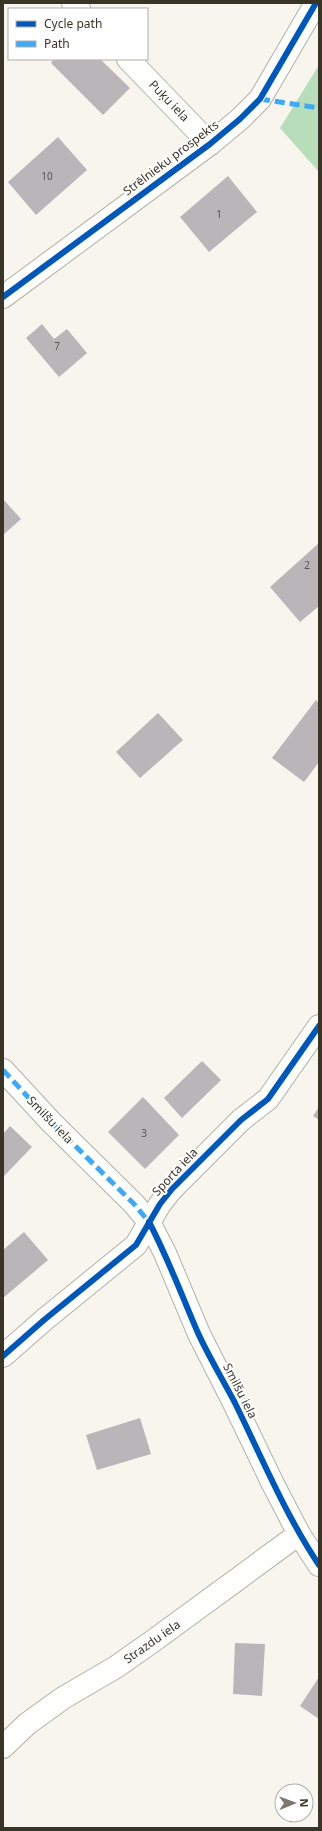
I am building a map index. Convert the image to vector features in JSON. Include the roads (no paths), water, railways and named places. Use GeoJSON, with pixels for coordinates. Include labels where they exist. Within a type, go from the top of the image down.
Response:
{"type":"FeatureCollection","features":[{"type":"Feature","properties":{"kind":"street","name":"Strēlnieku prospekts"},"geometry":{"type":"LineString","coordinates":[[3,297],[210,144],[240,119],[260,99],[316,3]]}},
{"type":"Feature","properties":{"kind":"street","name":"Puķu iela"},"geometry":{"type":"LineString","coordinates":[[129,60],[210,144]]}},
{"type":"Feature","properties":{"kind":"street","name":"Sporta iela"},"geometry":{"type":"LineString","coordinates":[[3,1356],[44,1320],[136,1245],[149,1222],[172,1189],[241,1120],[268,1099],[319,1026]]}},
{"type":"Feature","properties":{"kind":"street","name":"Smilšu iela"},"geometry":{"type":"LineString","coordinates":[[3,1070],[51,1122],[134,1204],[149,1222],[165,1253],[199,1334],[299,1534],[319,1565]]}},
{"type":"Feature","properties":{"kind":"street","name":"Strazdu iela"},"geometry":{"type":"LineString","coordinates":[[3,1747],[27,1724],[63,1698],[116,1667],[154,1641],[299,1534]]}}]}
